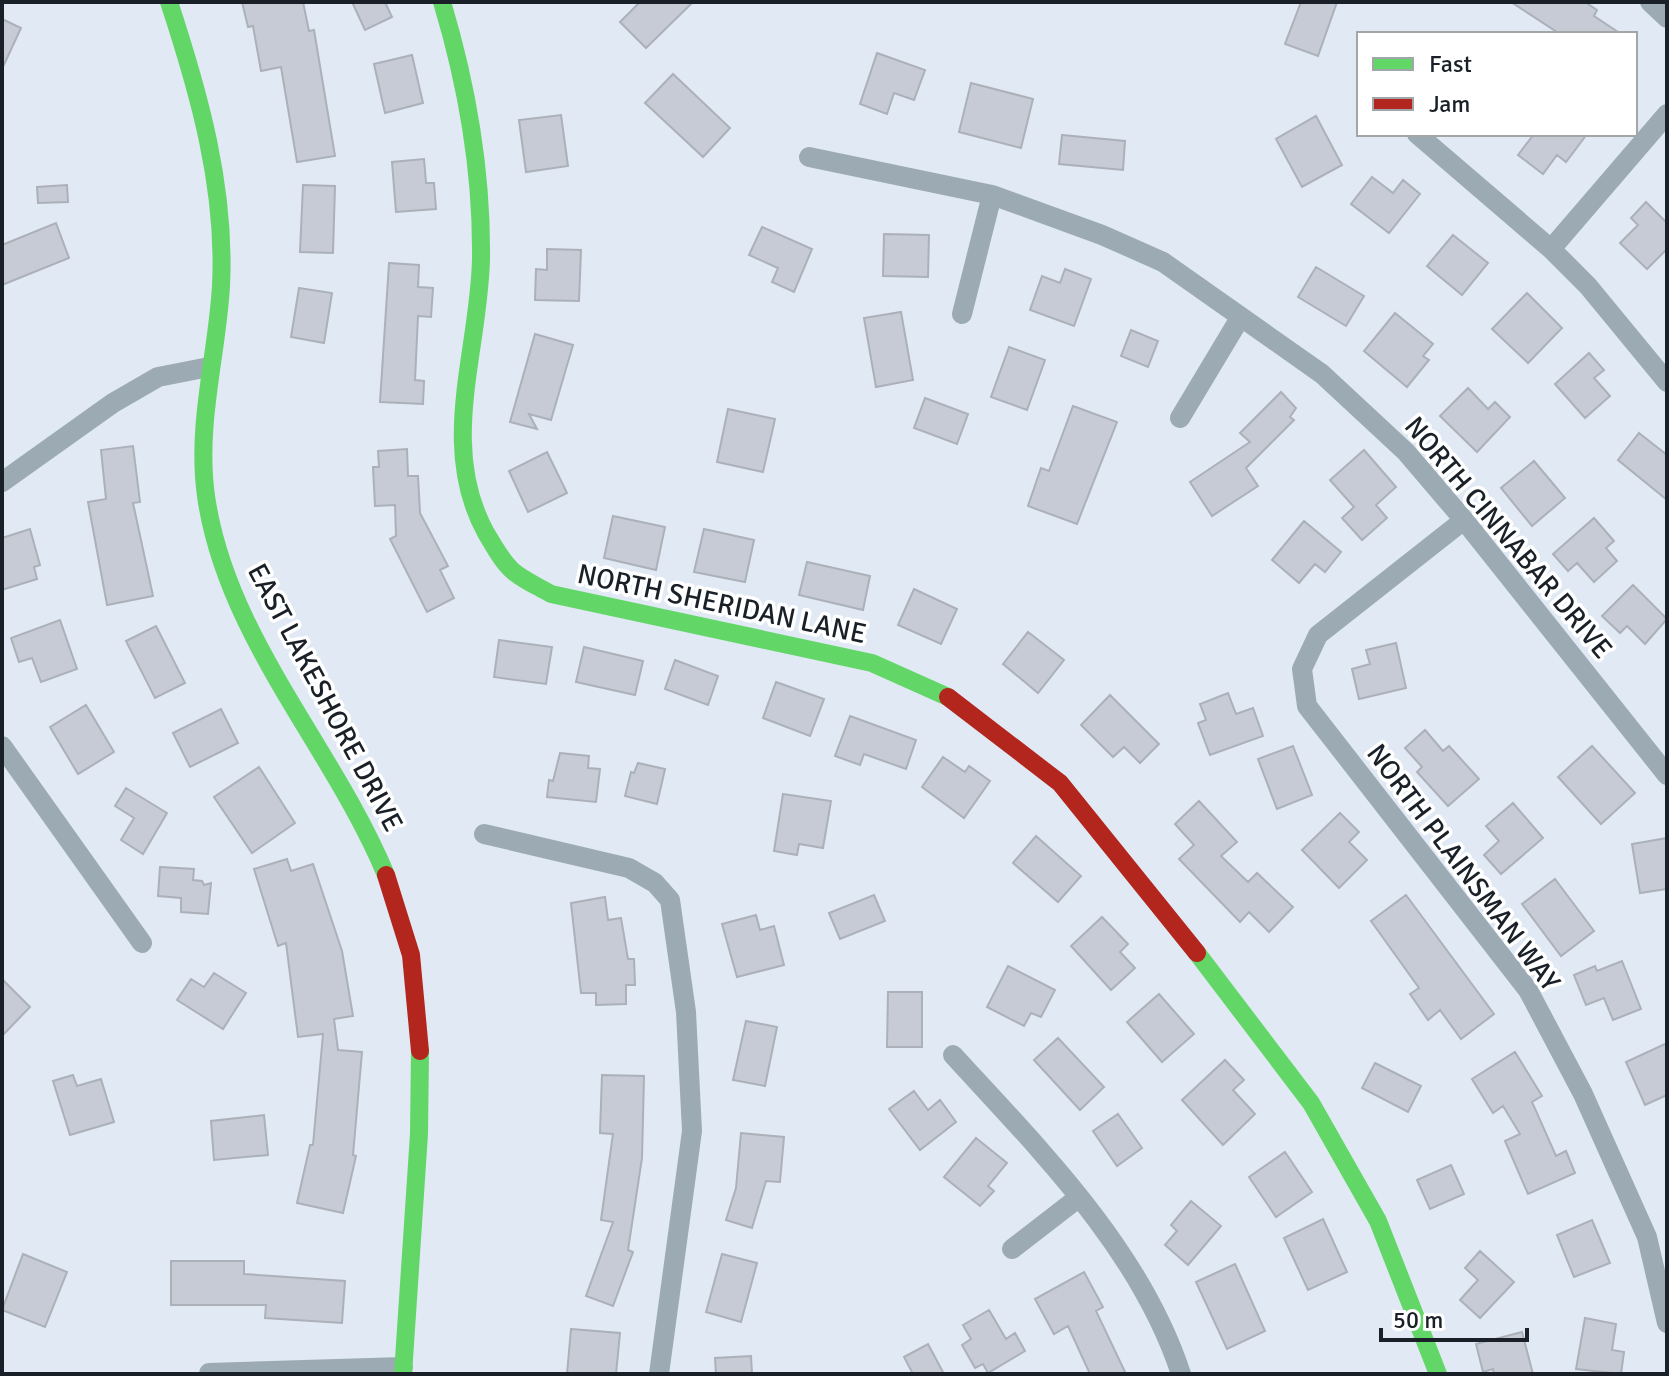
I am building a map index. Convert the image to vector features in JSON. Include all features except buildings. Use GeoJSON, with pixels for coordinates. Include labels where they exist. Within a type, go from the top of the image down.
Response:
{"type":"FeatureCollection","features":[{"type":"Feature","properties":{"kind":"street","name":"EAST LAKESHORE DRIVE"},"geometry":{"type":"LineString","coordinates":[[169,2],[204,115],[221,206],[221,286],[209,367],[206,496],[215,543],[240,605],[351,796],[396,899],[410,954],[420,1022],[421,1134],[403,1371]]}},
{"type":"Feature","properties":{"kind":"street","name":"NORTH SHERIDAN LANE"},"geometry":{"type":"LineString","coordinates":[[442,2],[468,97],[479,184],[481,264],[461,429],[464,486],[488,537],[513,571],[551,594],[872,663],[950,698],[1060,783],[1252,1021],[1311,1103],[1378,1221],[1438,1374]]}},
{"type":"Feature","properties":{"kind":"street"},"geometry":{"type":"LineString","coordinates":[[1650,2],[1667,18]]}},
{"type":"Feature","properties":{"kind":"street"},"geometry":{"type":"LineString","coordinates":[[1551,249],[1667,114]]}},
{"type":"Feature","properties":{"kind":"street"},"geometry":{"type":"LineString","coordinates":[[1419,136],[1551,249],[1588,286],[1667,382]]}},
{"type":"Feature","properties":{"kind":"street","name":"NORTH CINNABAR DRIVE"},"geometry":{"type":"LineString","coordinates":[[809,157],[992,195],[1041,210],[1163,262],[1322,374],[1406,452],[1667,775]]}},
{"type":"Feature","properties":{"kind":"street"},"geometry":{"type":"LineString","coordinates":[[962,314],[992,195]]}},
{"type":"Feature","properties":{"kind":"street"},"geometry":{"type":"LineString","coordinates":[[1180,418],[1240,318]]}},
{"type":"Feature","properties":{"kind":"street"},"geometry":{"type":"LineString","coordinates":[[2,482],[113,403],[158,377],[209,367]]}},
{"type":"Feature","properties":{"kind":"street","name":"NORTH PLAINSMAN WAY"},"geometry":{"type":"LineString","coordinates":[[1464,520],[1318,635],[1302,669],[1307,706],[1528,990],[1583,1094],[1647,1237],[1667,1323]]}},
{"type":"Feature","properties":{"kind":"street"},"geometry":{"type":"LineString","coordinates":[[2,746],[142,943]]}},
{"type":"Feature","properties":{"kind":"street"},"geometry":{"type":"LineString","coordinates":[[484,834],[629,868],[655,883],[670,900],[686,1012],[692,1131],[659,1374]]}},
{"type":"Feature","properties":{"kind":"street"},"geometry":{"type":"LineString","coordinates":[[953,1055],[1049,1159],[1078,1198],[1149,1300],[1181,1374]]}},
{"type":"Feature","properties":{"kind":"street"},"geometry":{"type":"LineString","coordinates":[[1012,1249],[1078,1198]]}},
{"type":"Feature","properties":{"kind":"street"},"geometry":{"type":"LineString","coordinates":[[209,1373],[403,1371]]}},
{"type":"Feature","properties":{"kind":"traffic: fast"},"geometry":{"type":"LineString","coordinates":[[169,2],[200,106],[219,213],[221,286],[204,443],[206,496],[217,548],[235,597],[258,644],[364,828],[386,875]]}},
{"type":"Feature","properties":{"kind":"traffic: fast"},"geometry":{"type":"LineString","coordinates":[[442,2],[459,65],[471,129],[481,226],[479,294],[465,398],[465,467],[472,500],[486,533],[502,559],[518,575],[551,594],[872,663],[948,697]]}},
{"type":"Feature","properties":{"kind":"traffic: fast"},"geometry":{"type":"LineString","coordinates":[[1197,953],[1311,1103],[1378,1221],[1438,1374]]}},
{"type":"Feature","properties":{"kind":"traffic: fast"},"geometry":{"type":"LineString","coordinates":[[403,1374],[419,1134],[420,1051]]}},
{"type":"Feature","properties":{"kind":"traffic: jam"},"geometry":{"type":"LineString","coordinates":[[948,697],[1060,783],[1197,953]]}},
{"type":"Feature","properties":{"kind":"traffic: jam"},"geometry":{"type":"LineString","coordinates":[[386,875],[411,955],[420,1051]]}}]}
